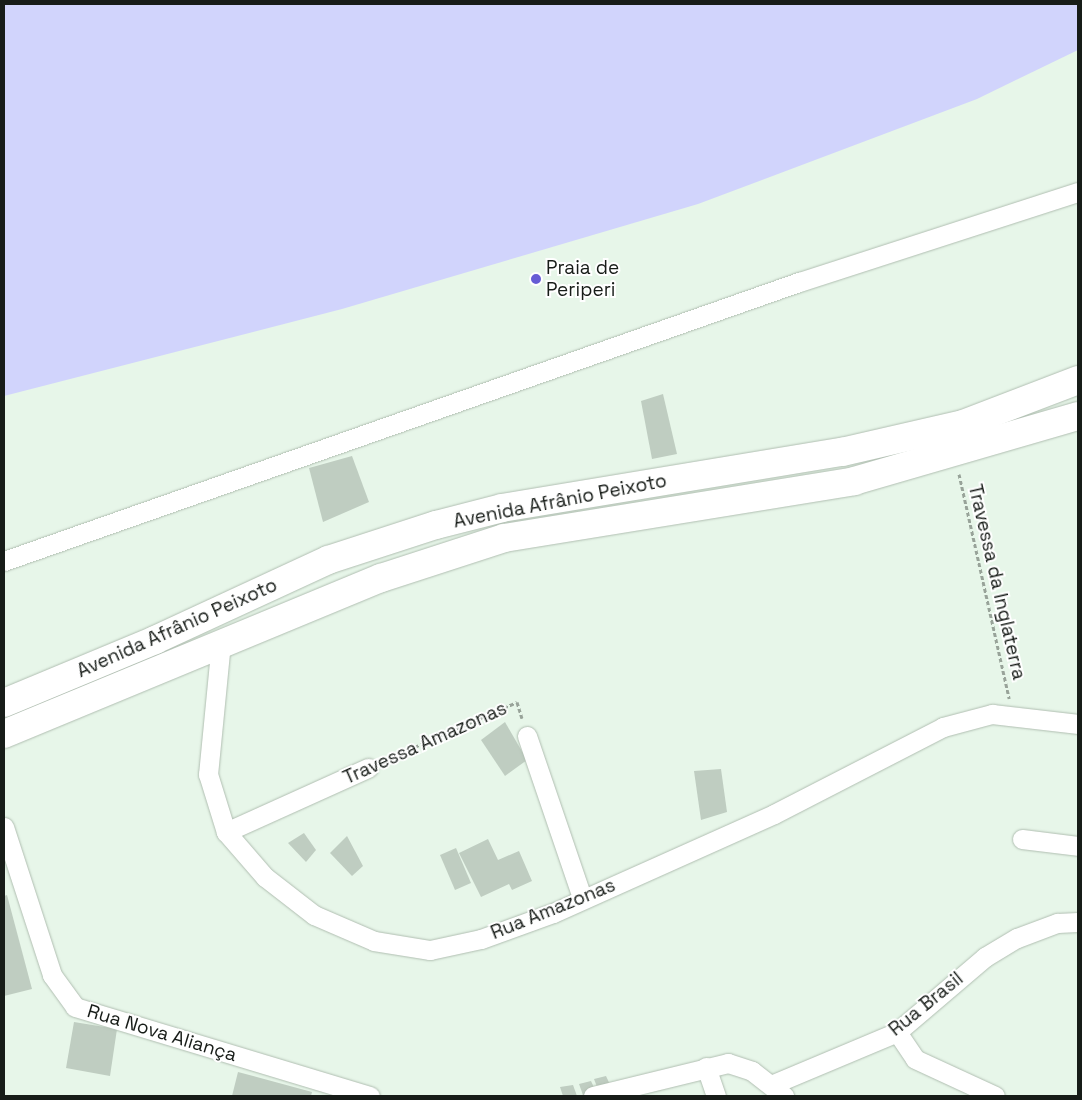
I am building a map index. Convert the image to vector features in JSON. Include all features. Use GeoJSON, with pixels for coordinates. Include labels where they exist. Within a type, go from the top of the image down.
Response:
{"type":"FeatureCollection","features":[{"type":"Feature","properties":{"kind":"main road","name":"Avenida Afrânio Peixoto"},"geometry":{"type":"LineString","coordinates":[[4,703],[155,640],[328,560],[436,525],[502,508],[842,452],[963,424],[1078,380]]}},
{"type":"Feature","properties":{"kind":"main road","name":"Avenida Afrânio Peixoto"},"geometry":{"type":"LineString","coordinates":[[4,734],[221,642],[381,578],[504,538],[854,481],[955,456],[1078,416]]}},
{"type":"Feature","properties":{"kind":"street"},"geometry":{"type":"LineString","coordinates":[[4,561],[799,282],[1078,192]]}},
{"type":"Feature","properties":{"kind":"street","name":"Rua Amazonas"},"geometry":{"type":"LineString","coordinates":[[221,642],[208,774],[226,832],[265,877],[314,915],[374,941],[404,947],[451,948],[553,913],[582,898],[774,814],[943,728],[992,714],[1078,724]]}},
{"type":"Feature","properties":{"kind":"street","name":"Travessa Amazonas"},"geometry":{"type":"LineString","coordinates":[[527,736],[582,898]]}},
{"type":"Feature","properties":{"kind":"street","name":"Travessa Amazonas"},"geometry":{"type":"LineString","coordinates":[[226,832],[368,768]]}},
{"type":"Feature","properties":{"kind":"street","name":"Rua Nova Aliança"},"geometry":{"type":"LineString","coordinates":[[4,827],[52,975],[75,1007],[348,1093],[370,1096]]}},
{"type":"Feature","properties":{"kind":"street"},"geometry":{"type":"LineString","coordinates":[[1022,838],[1078,846]]}},
{"type":"Feature","properties":{"kind":"street","name":"Rua Brasil"},"geometry":{"type":"LineString","coordinates":[[777,1091],[897,1032],[985,957],[1017,938],[1057,923],[1078,922]]}},
{"type":"Feature","properties":{"kind":"street"},"geometry":{"type":"LineString","coordinates":[[897,1032],[915,1059],[995,1096]]}},
{"type":"Feature","properties":{"kind":"street"},"geometry":{"type":"LineString","coordinates":[[593,1096],[706,1066],[734,1063],[777,1091]]}},
{"type":"Feature","properties":{"kind":"street"},"geometry":{"type":"LineString","coordinates":[[706,1066],[716,1096]]}},
{"type":"Feature","properties":{"kind":"path","name":"Travessa da Inglaterra"},"geometry":{"type":"LineString","coordinates":[[955,456],[1013,715]]}},
{"type":"Feature","properties":{"kind":"path","name":"Travessa Amazonas"},"geometry":{"type":"LineString","coordinates":[[368,768],[517,702],[527,736]]}},
{"type":"Feature","properties":{"kind":"water"},"geometry":{"type":"Polygon","coordinates":[[[4,4],[1078,4],[1078,50],[977,99],[698,204],[342,309],[4,396],[4,4]]]}},
{"type":"Feature","properties":{"kind":"building"},"geometry":{"type":"Polygon","coordinates":[[[663,394],[677,454],[652,459],[641,401],[663,394]]]}},
{"type":"Feature","properties":{"kind":"building"},"geometry":{"type":"Polygon","coordinates":[[[352,456],[369,502],[323,522],[309,468],[352,456]]]}},
{"type":"Feature","properties":{"kind":"building"},"geometry":{"type":"Polygon","coordinates":[[[505,722],[527,760],[505,776],[481,740],[505,722]]]}},
{"type":"Feature","properties":{"kind":"building"},"geometry":{"type":"Polygon","coordinates":[[[721,769],[727,812],[701,820],[694,771],[721,769]]]}},
{"type":"Feature","properties":{"kind":"building"},"geometry":{"type":"Polygon","coordinates":[[[304,833],[316,850],[306,862],[288,843],[304,833]]]}},
{"type":"Feature","properties":{"kind":"building"},"geometry":{"type":"Polygon","coordinates":[[[347,836],[363,866],[352,876],[330,853],[347,836]]]}},
{"type":"Feature","properties":{"kind":"building"},"geometry":{"type":"Polygon","coordinates":[[[488,839],[498,860],[519,851],[532,881],[512,890],[509,884],[481,897],[459,853],[488,839]]]}},
{"type":"Feature","properties":{"kind":"building"},"geometry":{"type":"Polygon","coordinates":[[[456,848],[471,883],[455,890],[440,855],[456,848]]]}},
{"type":"Feature","properties":{"kind":"building"},"geometry":{"type":"Polygon","coordinates":[[[7,895],[32,989],[4,996],[4,896],[7,895]]]}},
{"type":"Feature","properties":{"kind":"building"},"geometry":{"type":"Polygon","coordinates":[[[74,1022],[117,1029],[110,1076],[66,1068],[74,1022]]]}},
{"type":"Feature","properties":{"kind":"building"},"geometry":{"type":"Polygon","coordinates":[[[238,1072],[312,1092],[311,1096],[232,1096],[238,1072]]]}},
{"type":"Feature","properties":{"kind":"building"},"geometry":{"type":"Polygon","coordinates":[[[606,1076],[612,1089],[599,1092],[594,1079],[606,1076]]]}},
{"type":"Feature","properties":{"kind":"building"},"geometry":{"type":"Polygon","coordinates":[[[591,1081],[596,1092],[583,1095],[579,1084],[591,1081]]]}},
{"type":"Feature","properties":{"kind":"building"},"geometry":{"type":"Polygon","coordinates":[[[573,1085],[577,1096],[563,1096],[560,1087],[573,1085]]]}},
{"type":"Feature","properties":{"kind":"place","name":"Praia de Periperi"},"geometry":{"type":"Point","coordinates":[536,279]}}]}
